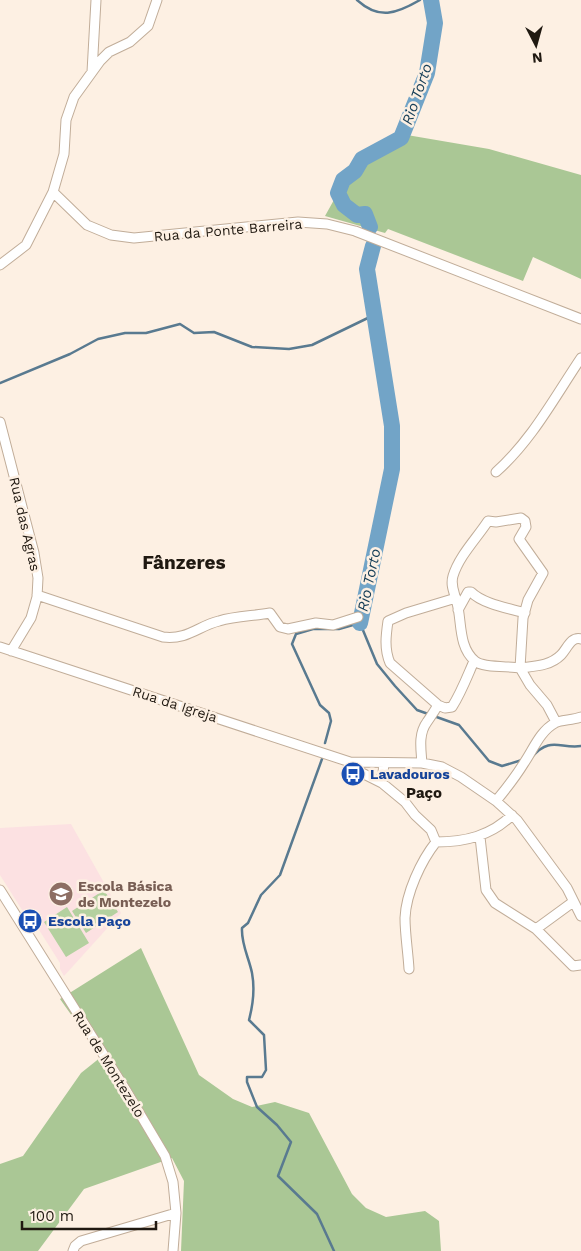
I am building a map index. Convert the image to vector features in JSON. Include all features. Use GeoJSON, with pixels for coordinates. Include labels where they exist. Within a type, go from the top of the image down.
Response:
{"type":"FeatureCollection","features":[{"type":"Feature","properties":{"kind":"street"},"geometry":{"type":"LineString","coordinates":[[92,72],[96,0]]}},
{"type":"Feature","properties":{"kind":"street"},"geometry":{"type":"LineString","coordinates":[[0,265],[26,245],[53,192],[64,154],[66,120],[74,96],[109,52],[130,42],[148,26],[157,0]]}},
{"type":"Feature","properties":{"kind":"street","name":"Rua da Ponte Barreira"},"geometry":{"type":"LineString","coordinates":[[53,192],[87,225],[111,235],[134,238],[298,222],[327,224],[356,231],[581,319]]}},
{"type":"Feature","properties":{"kind":"street"},"geometry":{"type":"LineString","coordinates":[[496,472],[530,436],[580,362]]}},
{"type":"Feature","properties":{"kind":"street","name":"Rua das Agras"},"geometry":{"type":"LineString","coordinates":[[0,422],[34,553],[38,578],[37,595],[31,618],[11,651]]}},
{"type":"Feature","properties":{"kind":"street"},"geometry":{"type":"LineString","coordinates":[[556,722],[547,705],[530,685],[520,668],[528,600],[543,573],[519,539],[526,527],[525,521],[522,518],[496,522],[488,521],[462,558],[453,577],[452,586],[456,598],[462,635],[467,650],[474,661],[485,666],[508,665],[520,668],[543,665],[561,656],[574,639],[581,639]]}},
{"type":"Feature","properties":{"kind":"street"},"geometry":{"type":"LineString","coordinates":[[458,610],[468,592],[470,592],[496,606],[525,613]]}},
{"type":"Feature","properties":{"kind":"street"},"geometry":{"type":"LineString","coordinates":[[37,595],[111,620],[173,638],[194,633],[218,621],[270,613],[280,627],[288,629],[316,623],[333,625],[358,617]]}},
{"type":"Feature","properties":{"kind":"street"},"geometry":{"type":"LineString","coordinates":[[456,598],[406,613],[388,621],[385,637],[386,649],[390,663],[438,705],[445,708],[452,708],[474,661]]}},
{"type":"Feature","properties":{"kind":"street","name":"Rua da Igreja"},"geometry":{"type":"LineString","coordinates":[[0,647],[350,762]]}},
{"type":"Feature","properties":{"kind":"street"},"geometry":{"type":"LineString","coordinates":[[422,763],[420,741],[438,705]]}},
{"type":"Feature","properties":{"kind":"street"},"geometry":{"type":"LineString","coordinates":[[496,801],[524,764],[545,731],[556,722],[581,717]]}},
{"type":"Feature","properties":{"kind":"street"},"geometry":{"type":"LineString","coordinates":[[350,762],[422,763],[442,767],[461,777],[496,801],[512,815],[568,888],[581,916]]}},
{"type":"Feature","properties":{"kind":"street"},"geometry":{"type":"LineString","coordinates":[[350,762],[358,771],[382,782],[405,802],[432,830],[436,842]]}},
{"type":"Feature","properties":{"kind":"street"},"geometry":{"type":"LineString","coordinates":[[382,782],[384,763]]}},
{"type":"Feature","properties":{"kind":"street"},"geometry":{"type":"LineString","coordinates":[[436,842],[480,837],[502,825],[512,815]]}},
{"type":"Feature","properties":{"kind":"street"},"geometry":{"type":"LineString","coordinates":[[480,837],[486,890],[495,903],[536,929],[573,966],[581,965]]}},
{"type":"Feature","properties":{"kind":"street"},"geometry":{"type":"LineString","coordinates":[[409,968],[405,917],[409,898],[424,857],[436,842]]}},
{"type":"Feature","properties":{"kind":"street","name":"Rua de Montezelo"},"geometry":{"type":"LineString","coordinates":[[0,890],[118,1077],[165,1156],[173,1182],[176,1213],[173,1251]]}},
{"type":"Feature","properties":{"kind":"street"},"geometry":{"type":"LineString","coordinates":[[536,929],[573,902]]}},
{"type":"Feature","properties":{"kind":"street"},"geometry":{"type":"LineString","coordinates":[[74,1251],[75,1246],[81,1241],[176,1213]]}},
{"type":"Feature","properties":{"kind":"shaded area","name":"Escola Básica de Montezelo"},"geometry":{"type":"Polygon","coordinates":[[[71,824],[121,913],[64,976],[60,969],[60,963],[29,914],[24,913],[0,875],[0,828],[71,824]]]}},
{"type":"Feature","properties":{"kind":"green space"},"geometry":{"type":"Polygon","coordinates":[[[407,135],[489,149],[581,175],[581,279],[533,257],[523,281],[388,229],[385,233],[325,216],[340,189],[384,146],[406,139],[407,135]]]}},
{"type":"Feature","properties":{"kind":"green space"},"geometry":{"type":"Polygon","coordinates":[[[104,890],[118,912],[86,933],[72,911],[104,890]]]}},
{"type":"Feature","properties":{"kind":"green space"},"geometry":{"type":"Polygon","coordinates":[[[67,907],[89,943],[66,957],[44,922],[67,907]]]}},
{"type":"Feature","properties":{"kind":"green space"},"geometry":{"type":"Polygon","coordinates":[[[141,948],[199,1075],[233,1099],[252,1107],[275,1102],[309,1113],[352,1194],[366,1208],[386,1217],[425,1211],[439,1221],[441,1251],[181,1251],[184,1181],[172,1158],[84,1189],[38,1251],[0,1251],[0,1164],[23,1156],[81,1073],[101,1057],[60,999],[141,948]]]}},
{"type":"Feature","properties":{"kind":"waterway"},"geometry":{"type":"LineString","coordinates":[[357,0],[373,10],[388,13],[403,9],[420,0]]}},
{"type":"Feature","properties":{"kind":"waterway","name":"Rio Torto"},"geometry":{"type":"LineString","coordinates":[[370,227],[365,214],[357,215],[344,205],[338,193],[343,180],[355,171],[362,159],[401,138],[427,73],[435,23],[431,0]]}},
{"type":"Feature","properties":{"kind":"waterway","name":"Rio Torto"},"geometry":{"type":"LineString","coordinates":[[360,623],[392,469],[392,426],[367,269],[373,246]]}},
{"type":"Feature","properties":{"kind":"waterway"},"geometry":{"type":"LineString","coordinates":[[0,383],[70,354],[98,339],[125,333],[146,333],[180,324],[194,333],[214,332],[252,347],[289,349],[312,345],[374,315]]}},
{"type":"Feature","properties":{"kind":"waterway","name":"Rio Torto"},"geometry":{"type":"LineString","coordinates":[[325,743],[331,721],[329,713],[320,705],[292,644],[296,634],[313,629],[339,629],[360,623],[377,664],[417,710],[459,725],[489,761],[502,766],[522,760]]}},
{"type":"Feature","properties":{"kind":"waterway","name":"Rio Torto"},"geometry":{"type":"LineString","coordinates":[[532,757],[538,751],[550,745],[581,746]]}},
{"type":"Feature","properties":{"kind":"waterway"},"geometry":{"type":"LineString","coordinates":[[322,759],[280,875],[261,895],[248,923],[242,928],[242,934],[253,979],[252,1009],[249,1020],[264,1035],[266,1070],[262,1077],[247,1077],[247,1082],[257,1107],[277,1125],[291,1142],[278,1176],[317,1214],[334,1251]]}},
{"type":"Feature","properties":{"kind":"place","name":"Lavadouros"},"geometry":{"type":"Point","coordinates":[353,774]}},
{"type":"Feature","properties":{"kind":"place","name":"Escola Básica de Montezelo"},"geometry":{"type":"Point","coordinates":[61,894]}},
{"type":"Feature","properties":{"kind":"place","name":"Escola Paço"},"geometry":{"type":"Point","coordinates":[30,921]}},
{"type":"Feature","properties":{"kind":"district","name":"Fânzeres"},"geometry":{"type":"Point","coordinates":[184,562]}},
{"type":"Feature","properties":{"kind":"district","name":"Paço"},"geometry":{"type":"Point","coordinates":[424,793]}}]}
